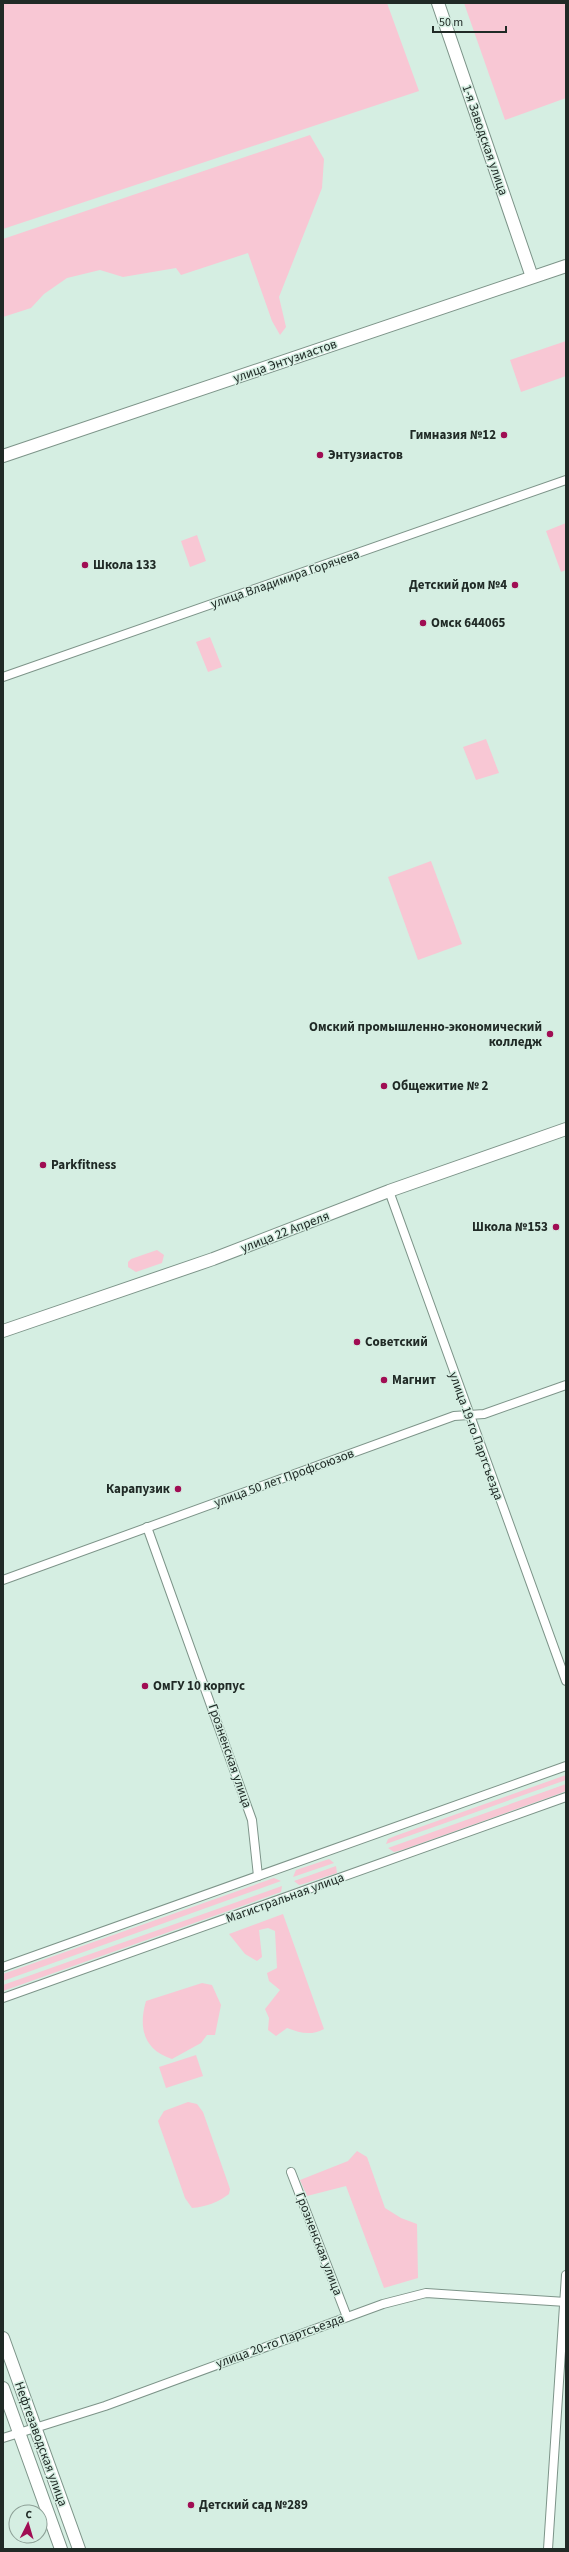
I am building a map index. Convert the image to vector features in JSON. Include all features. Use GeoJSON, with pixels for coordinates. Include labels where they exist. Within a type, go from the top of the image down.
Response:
{"type":"FeatureCollection","features":[{"type":"Feature","properties":{"kind":"main road","name":"1-я Заводская улица"},"geometry":{"type":"LineString","coordinates":[[438,3],[532,277]]}},
{"type":"Feature","properties":{"kind":"main road","name":"улица Энтузиастов"},"geometry":{"type":"LineString","coordinates":[[3,456],[566,266]]}},
{"type":"Feature","properties":{"kind":"main road","name":"улица 22 Апреля"},"geometry":{"type":"LineString","coordinates":[[3,1331],[205,1262],[389,1191],[566,1128]]}},
{"type":"Feature","properties":{"kind":"main road","name":"Нефтезаводская улица"},"geometry":{"type":"LineString","coordinates":[[3,2338],[78,2549]]}},
{"type":"Feature","properties":{"kind":"main road","name":"Нефтезаводская улица"},"geometry":{"type":"LineString","coordinates":[[3,2388],[61,2549]]}},
{"type":"Feature","properties":{"kind":"street","name":"улица Владимира Горячева"},"geometry":{"type":"LineString","coordinates":[[3,677],[566,480]]}},
{"type":"Feature","properties":{"kind":"street","name":"улица 19-го Партсъезда"},"geometry":{"type":"LineString","coordinates":[[389,1191],[468,1414],[566,1681]]}},
{"type":"Feature","properties":{"kind":"street","name":"улица 50 лет Профсоюзов"},"geometry":{"type":"LineString","coordinates":[[3,1580],[454,1416],[484,1414],[566,1385]]}},
{"type":"Feature","properties":{"kind":"street","name":"Грозненская улица"},"geometry":{"type":"LineString","coordinates":[[147,1528],[252,1820],[258,1876]]}},
{"type":"Feature","properties":{"kind":"street"},"geometry":{"type":"LineString","coordinates":[[3,1967],[566,1766]]}},
{"type":"Feature","properties":{"kind":"street","name":"Магистральная улица"},"geometry":{"type":"LineString","coordinates":[[3,1998],[566,1797]]}},
{"type":"Feature","properties":{"kind":"street","name":"Грозненская улица"},"geometry":{"type":"LineString","coordinates":[[291,2172],[347,2316]]}},
{"type":"Feature","properties":{"kind":"street"},"geometry":{"type":"LineString","coordinates":[[548,2549],[566,2275]]}},
{"type":"Feature","properties":{"kind":"street","name":"улица 20-го Партсъезда"},"geometry":{"type":"LineString","coordinates":[[3,2438],[112,2403],[347,2316],[426,2293],[565,2302]]}},
{"type":"Feature","properties":{"kind":"shaded area"},"geometry":{"type":"Polygon","coordinates":[[[3,3],[387,3],[419,91],[3,229],[3,3]]]}},
{"type":"Feature","properties":{"kind":"shaded area"},"geometry":{"type":"Polygon","coordinates":[[[464,3],[566,3],[566,98],[505,120],[464,3]]]}},
{"type":"Feature","properties":{"kind":"shaded area"},"geometry":{"type":"Polygon","coordinates":[[[310,135],[324,159],[322,188],[279,297],[286,327],[280,335],[272,321],[248,253],[181,275],[176,268],[123,277],[100,270],[67,278],[44,294],[31,308],[3,317],[3,239],[310,135]]]}},
{"type":"Feature","properties":{"kind":"shaded area"},"geometry":{"type":"Polygon","coordinates":[[[566,341],[566,376],[521,392],[510,360],[566,341]]]}},
{"type":"Feature","properties":{"kind":"shaded area"},"geometry":{"type":"Polygon","coordinates":[[[566,523],[566,570],[561,572],[546,531],[566,523]]]}},
{"type":"Feature","properties":{"kind":"shaded area"},"geometry":{"type":"Polygon","coordinates":[[[197,535],[206,561],[190,567],[181,541],[197,535]]]}},
{"type":"Feature","properties":{"kind":"shaded area"},"geometry":{"type":"Polygon","coordinates":[[[210,637],[222,667],[208,672],[196,642],[210,637]]]}},
{"type":"Feature","properties":{"kind":"shaded area"},"geometry":{"type":"Polygon","coordinates":[[[486,739],[499,773],[476,780],[463,747],[486,739]]]}},
{"type":"Feature","properties":{"kind":"shaded area"},"geometry":{"type":"Polygon","coordinates":[[[431,861],[462,944],[418,960],[388,877],[431,861]]]}},
{"type":"Feature","properties":{"kind":"shaded area"},"geometry":{"type":"Polygon","coordinates":[[[157,1250],[164,1255],[162,1263],[136,1272],[128,1267],[128,1262],[131,1259],[157,1250]]]}},
{"type":"Feature","properties":{"kind":"shaded area"},"geometry":{"type":"Polygon","coordinates":[[[566,1775],[566,1780],[386,1844],[388,1839],[395,1836],[566,1775]]]}},
{"type":"Feature","properties":{"kind":"shaded area"},"geometry":{"type":"Polygon","coordinates":[[[566,1784],[566,1791],[553,1796],[402,1850],[394,1852],[388,1848],[566,1784]]]}},
{"type":"Feature","properties":{"kind":"shaded area"},"geometry":{"type":"Polygon","coordinates":[[[329,1859],[334,1863],[293,1877],[296,1870],[329,1859]]]}},
{"type":"Feature","properties":{"kind":"shaded area"},"geometry":{"type":"Polygon","coordinates":[[[336,1866],[337,1873],[299,1885],[294,1881],[336,1866]]]}},
{"type":"Feature","properties":{"kind":"shaded area"},"geometry":{"type":"Polygon","coordinates":[[[274,1878],[281,1881],[3,1981],[3,1974],[274,1878]]]}},
{"type":"Feature","properties":{"kind":"shaded area"},"geometry":{"type":"Polygon","coordinates":[[[282,1886],[281,1892],[3,1991],[3,1985],[282,1886]]]}},
{"type":"Feature","properties":{"kind":"shaded area"},"geometry":{"type":"Polygon","coordinates":[[[283,1914],[324,2029],[319,2031],[306,2033],[287,2028],[276,2036],[268,2030],[269,2018],[265,2009],[280,1990],[269,1981],[267,1973],[277,1968],[275,1931],[268,1928],[259,1930],[262,1957],[257,1961],[245,1954],[229,1934],[283,1914]]]}},
{"type":"Feature","properties":{"kind":"shaded area"},"geometry":{"type":"Polygon","coordinates":[[[202,1983],[212,1985],[221,2005],[215,2035],[207,2035],[201,2043],[172,2059],[163,2055],[149,2044],[143,2029],[146,2001],[202,1983]]]}},
{"type":"Feature","properties":{"kind":"shaded area"},"geometry":{"type":"Polygon","coordinates":[[[196,2055],[203,2076],[166,2088],[159,2067],[196,2055]]]}},
{"type":"Feature","properties":{"kind":"shaded area"},"geometry":{"type":"Polygon","coordinates":[[[188,2102],[197,2104],[203,2112],[230,2189],[229,2194],[216,2202],[192,2208],[185,2198],[158,2121],[164,2111],[188,2102]]]}},
{"type":"Feature","properties":{"kind":"shaded area"},"geometry":{"type":"Polygon","coordinates":[[[357,2151],[367,2157],[385,2208],[401,2218],[417,2224],[418,2278],[384,2288],[346,2186],[307,2196],[300,2180],[348,2161],[357,2151]]]}},
{"type":"Feature","properties":{"kind":"place","name":"Гимназия №12"},"geometry":{"type":"Point","coordinates":[504,435]}},
{"type":"Feature","properties":{"kind":"place","name":"Энтузиастов"},"geometry":{"type":"Point","coordinates":[320,455]}},
{"type":"Feature","properties":{"kind":"place","name":"Школа 133"},"geometry":{"type":"Point","coordinates":[85,565]}},
{"type":"Feature","properties":{"kind":"place","name":"Детский дом №4"},"geometry":{"type":"Point","coordinates":[515,585]}},
{"type":"Feature","properties":{"kind":"place","name":"Омск 644065"},"geometry":{"type":"Point","coordinates":[423,623]}},
{"type":"Feature","properties":{"kind":"place","name":"Омский промышленно-экономический колледж"},"geometry":{"type":"Point","coordinates":[550,1034]}},
{"type":"Feature","properties":{"kind":"place","name":"Общежитие № 2"},"geometry":{"type":"Point","coordinates":[384,1086]}},
{"type":"Feature","properties":{"kind":"place","name":"Parkfitness"},"geometry":{"type":"Point","coordinates":[43,1165]}},
{"type":"Feature","properties":{"kind":"place","name":"Школа №153"},"geometry":{"type":"Point","coordinates":[556,1227]}},
{"type":"Feature","properties":{"kind":"place","name":"Советский"},"geometry":{"type":"Point","coordinates":[357,1342]}},
{"type":"Feature","properties":{"kind":"place","name":"Магнит"},"geometry":{"type":"Point","coordinates":[384,1380]}},
{"type":"Feature","properties":{"kind":"place","name":"Карапузик"},"geometry":{"type":"Point","coordinates":[178,1489]}},
{"type":"Feature","properties":{"kind":"place","name":"ОмГУ 10 корпус"},"geometry":{"type":"Point","coordinates":[145,1686]}},
{"type":"Feature","properties":{"kind":"place","name":"Детский сад №289"},"geometry":{"type":"Point","coordinates":[191,2505]}}]}
